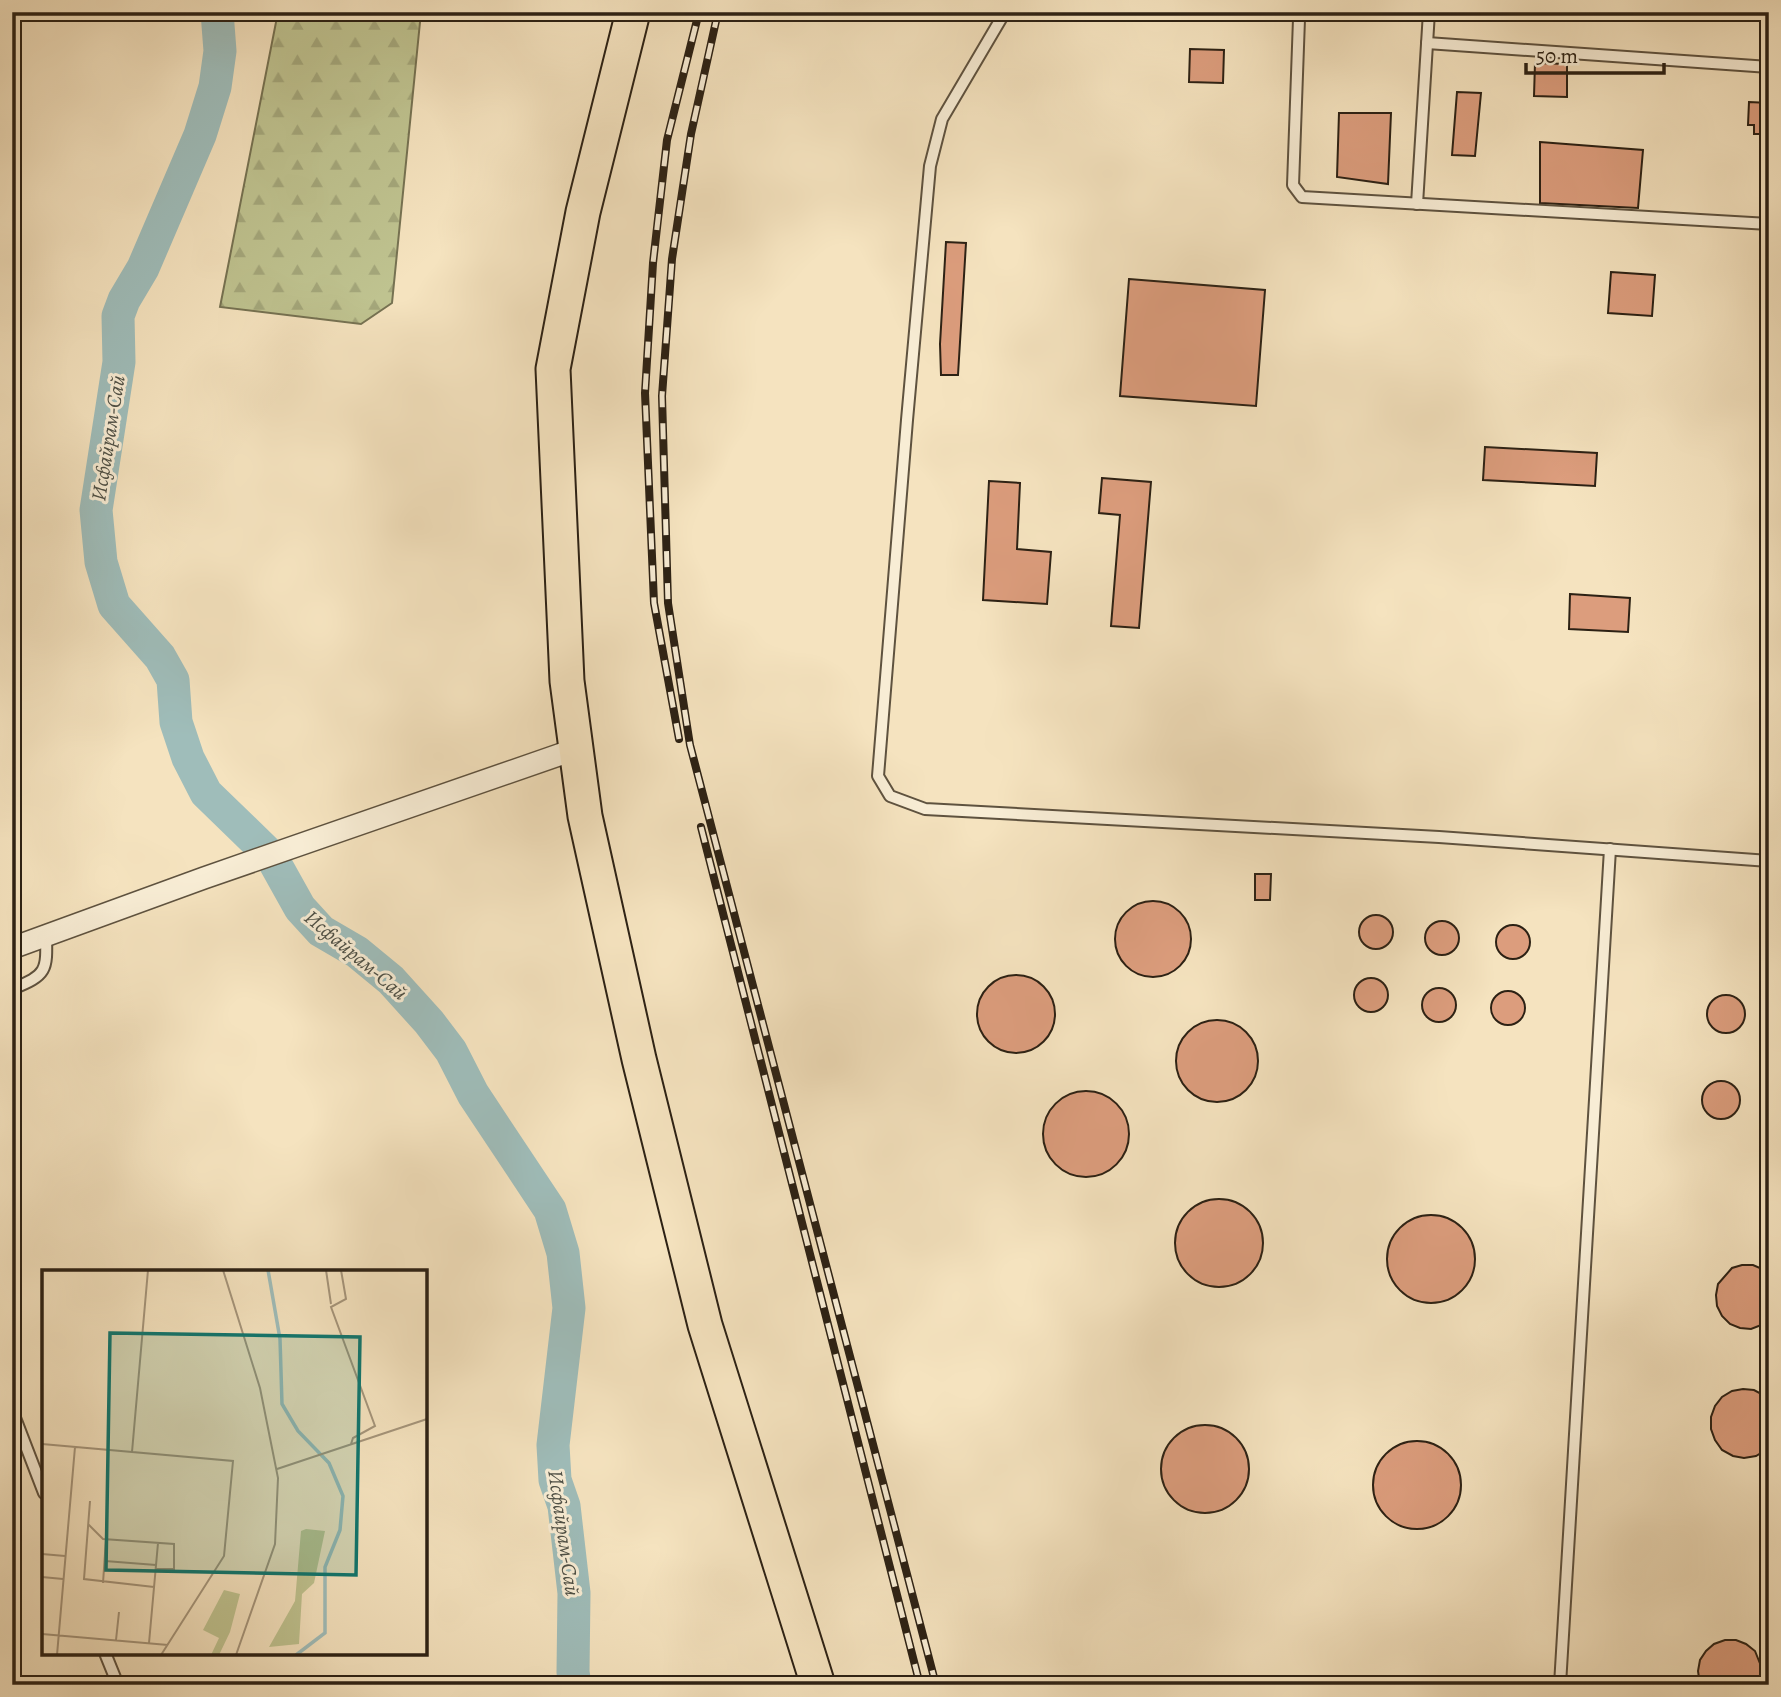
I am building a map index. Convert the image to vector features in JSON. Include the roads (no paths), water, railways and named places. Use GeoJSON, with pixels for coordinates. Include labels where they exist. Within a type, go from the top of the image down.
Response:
{"type":"FeatureCollection","features":[{"type":"Feature","properties":{"kind":"main road"},"geometry":{"type":"LineString","coordinates":[[633,12],[583,212],[553,369],[567,681],[585,816],[639,1059],[705,1325],[818,1685]]}},
{"type":"Feature","properties":{"kind":"street"},"geometry":{"type":"LineString","coordinates":[[12,948],[204,878],[576,749]]}},
{"type":"Feature","properties":{"kind":"lane"},"geometry":{"type":"LineString","coordinates":[[1005,12],[942,120],[930,166],[906,420],[878,776],[890,796],[925,809],[1425,836],[1769,861]]}},
{"type":"Feature","properties":{"kind":"lane"},"geometry":{"type":"LineString","coordinates":[[1307,12],[1299,19],[1293,185],[1302,197],[1769,224]]}},
{"type":"Feature","properties":{"kind":"lane"},"geometry":{"type":"LineString","coordinates":[[1384,12],[1428,14],[1417,204]]}},
{"type":"Feature","properties":{"kind":"lane"},"geometry":{"type":"LineString","coordinates":[[1427,43],[1769,67]]}},
{"type":"Feature","properties":{"kind":"lane"},"geometry":{"type":"LineString","coordinates":[[1560,1685],[1610,849]]}},
{"type":"Feature","properties":{"kind":"lane"},"geometry":{"type":"LineString","coordinates":[[12,989],[35,980],[46,963],[46,935]]}},
{"type":"Feature","properties":{"kind":"lane"},"geometry":{"type":"LineString","coordinates":[[12,1410],[42,1488]]}},
{"type":"Feature","properties":{"kind":"lane"},"geometry":{"type":"LineString","coordinates":[[106,1655],[118,1685]]}},
{"type":"Feature","properties":{"kind":"waterway","name":"Исфайрам-Сай"},"geometry":{"type":"LineString","coordinates":[[217,12],[220,51],[215,87],[200,135],[143,268],[118,316],[119,362],[96,510],[101,562],[114,605],[160,657],[173,680],[176,722],[188,758],[206,793],[271,856],[300,908],[321,931],[357,952],[391,980],[429,1022],[451,1051],[473,1094],[550,1210],[563,1253],[569,1308],[553,1445],[555,1480],[564,1506],[574,1593],[575,1685]]}},
{"type":"Feature","properties":{"kind":"railway"},"geometry":{"type":"LineString","coordinates":[[679,739],[654,603],[645,393],[653,263],[667,140],[699,12]]}},
{"type":"Feature","properties":{"kind":"railway"},"geometry":{"type":"LineString","coordinates":[[718,12],[691,134],[672,259],[662,396],[668,603],[690,745],[936,1685]]}},
{"type":"Feature","properties":{"kind":"railway"},"geometry":{"type":"LineString","coordinates":[[701,827],[920,1685]]}}]}
